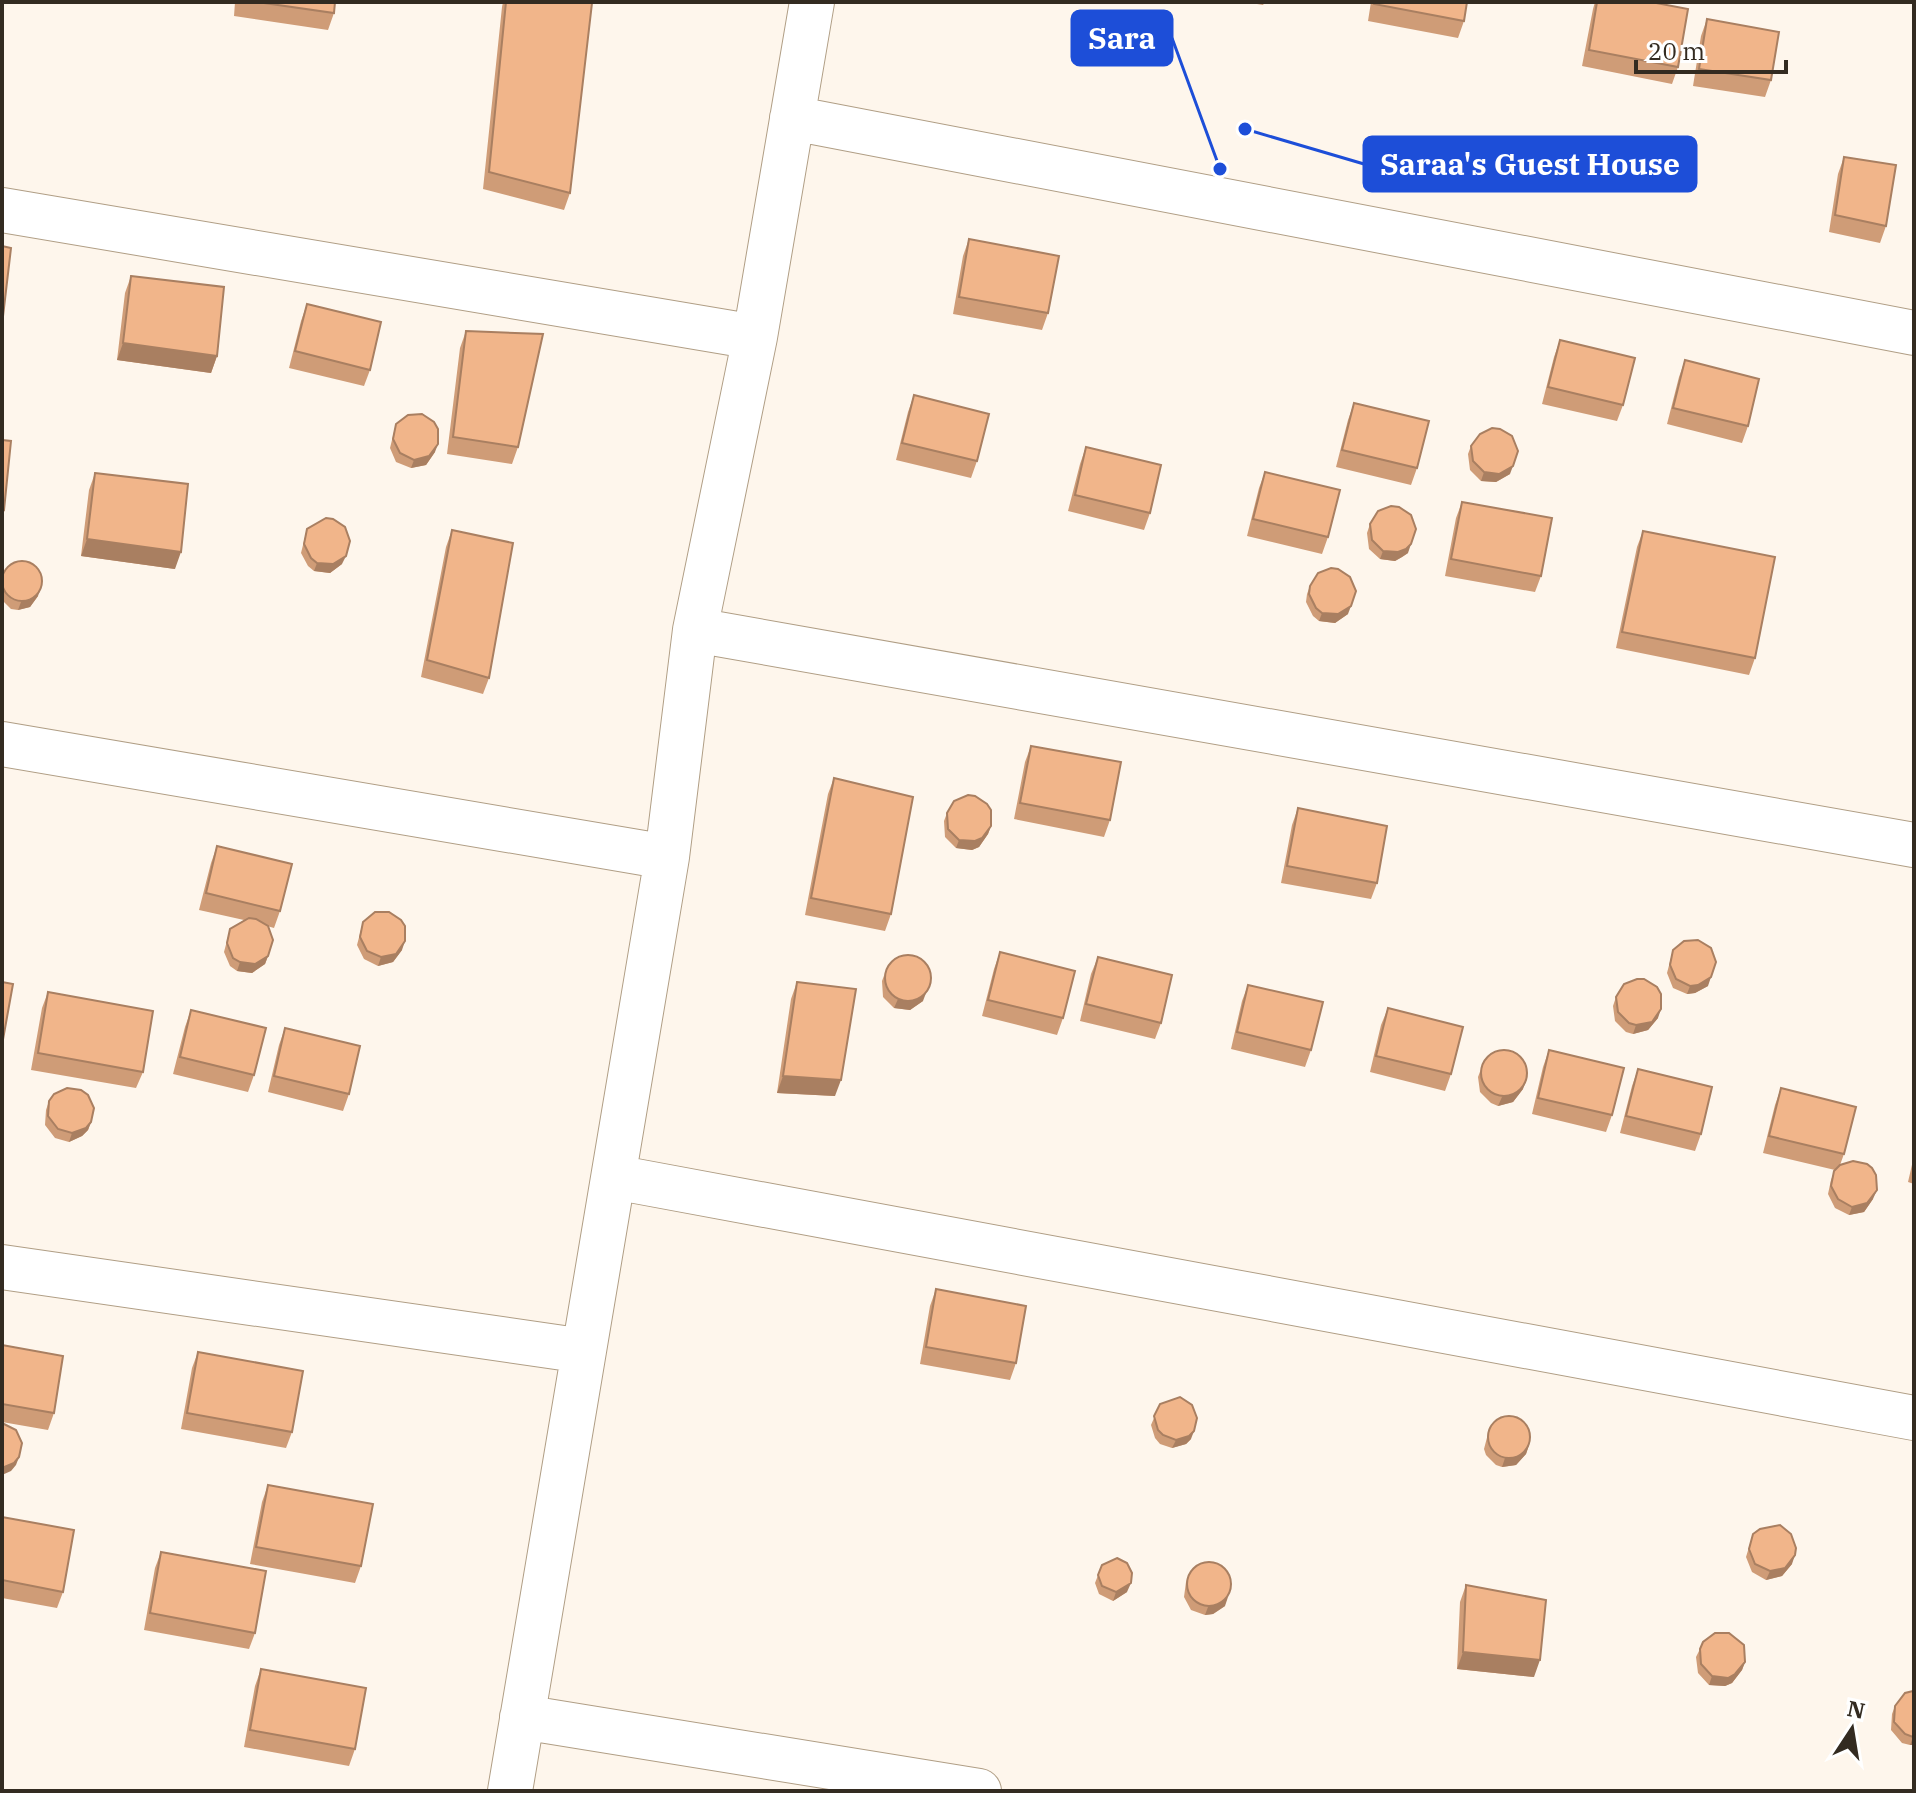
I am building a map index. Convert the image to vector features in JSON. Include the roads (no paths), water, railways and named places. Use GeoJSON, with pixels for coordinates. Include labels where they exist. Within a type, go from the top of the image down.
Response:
{"type":"FeatureCollection","features":[{"type":"Feature","properties":{"kind":"street"},"geometry":{"type":"LineString","coordinates":[[510,1791],[667,857],[695,630],[755,337],[812,2]]}},
{"type":"Feature","properties":{"kind":"street"},"geometry":{"type":"LineString","coordinates":[[792,118],[1914,333]]}},
{"type":"Feature","properties":{"kind":"street"},"geometry":{"type":"LineString","coordinates":[[2,210],[755,337]]}},
{"type":"Feature","properties":{"kind":"street"},"geometry":{"type":"LineString","coordinates":[[695,630],[1914,845]]}},
{"type":"Feature","properties":{"kind":"street"},"geometry":{"type":"LineString","coordinates":[[2,744],[667,857]]}},
{"type":"Feature","properties":{"kind":"street"},"geometry":{"type":"LineString","coordinates":[[614,1177],[1914,1418]]}},
{"type":"Feature","properties":{"kind":"street"},"geometry":{"type":"LineString","coordinates":[[2,1267],[584,1351]]}},
{"type":"Feature","properties":{"kind":"street"},"geometry":{"type":"LineString","coordinates":[[522,1717],[979,1791]]}},
{"type":"Feature","properties":{"kind":"place","name":"Saraa's Guest House"},"geometry":{"type":"Point","coordinates":[1245,129]}},
{"type":"Feature","properties":{"kind":"place","name":"Sara"},"geometry":{"type":"Point","coordinates":[1220,169]}}]}
